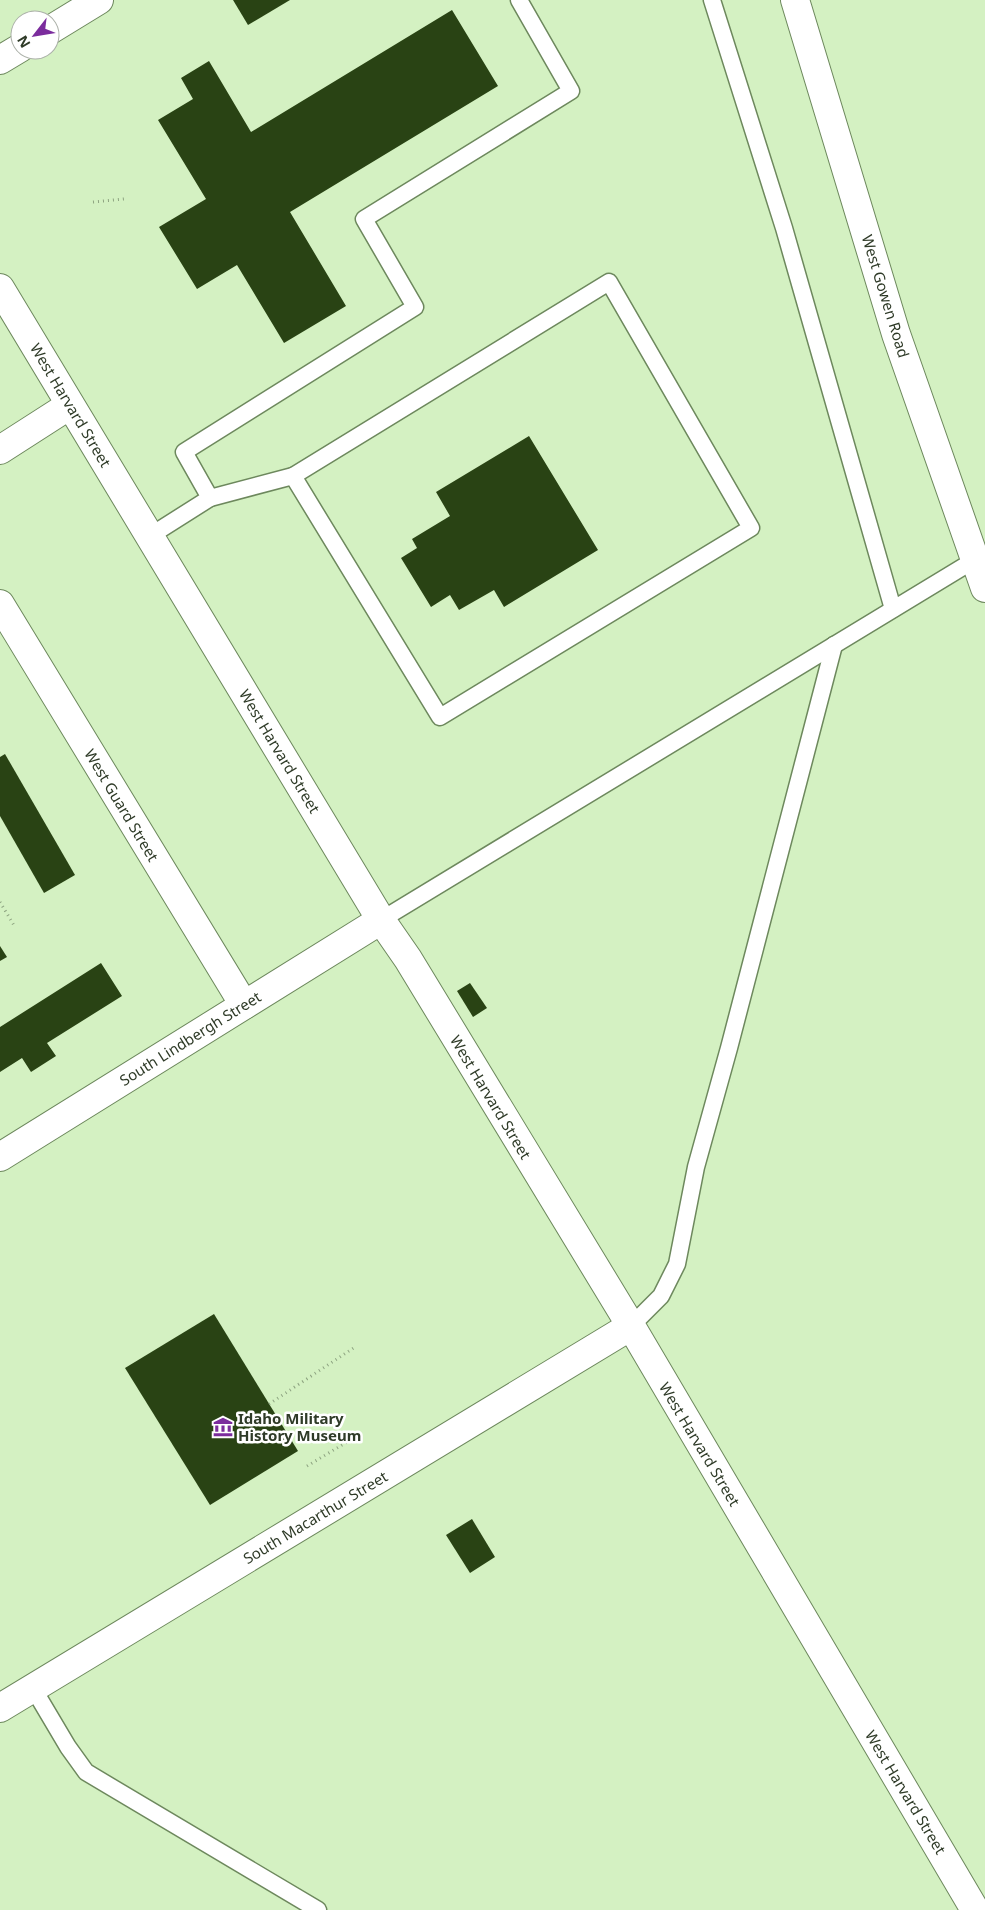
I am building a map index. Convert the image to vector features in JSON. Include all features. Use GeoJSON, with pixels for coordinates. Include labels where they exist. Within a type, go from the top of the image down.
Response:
{"type":"FeatureCollection","features":[{"type":"Feature","properties":{"kind":"street"},"geometry":{"type":"LineString","coordinates":[[60,24],[99,0]]}},
{"type":"Feature","properties":{"kind":"street","name":"West Gowen Road"},"geometry":{"type":"LineString","coordinates":[[795,0],[896,334],[985,588]]}},
{"type":"Feature","properties":{"kind":"street","name":"West Harvard Street"},"geometry":{"type":"LineString","coordinates":[[0,288],[381,920],[408,959],[631,1326],[976,1910]]}},
{"type":"Feature","properties":{"kind":"street"},"geometry":{"type":"LineString","coordinates":[[0,450],[70,405]]}},
{"type":"Feature","properties":{"kind":"street","name":"West Guard Street"},"geometry":{"type":"LineString","coordinates":[[0,604],[244,1005]]}},
{"type":"Feature","properties":{"kind":"street","name":"South Lindbergh Street"},"geometry":{"type":"LineString","coordinates":[[0,1157],[381,920]]}},
{"type":"Feature","properties":{"kind":"street","name":"South Macarthur Street"},"geometry":{"type":"LineString","coordinates":[[0,1708],[631,1326]]}},
{"type":"Feature","properties":{"kind":"lane"},"geometry":{"type":"LineString","coordinates":[[210,498],[184,452],[416,307],[364,219],[571,91],[519,0]]}},
{"type":"Feature","properties":{"kind":"lane"},"geometry":{"type":"LineString","coordinates":[[712,0],[784,228],[893,609]]}},
{"type":"Feature","properties":{"kind":"lane"},"geometry":{"type":"LineString","coordinates":[[150,536],[210,498],[293,476],[609,282],[751,528],[440,716],[293,476]]}},
{"type":"Feature","properties":{"kind":"lane"},"geometry":{"type":"LineString","coordinates":[[381,920],[976,559]]}},
{"type":"Feature","properties":{"kind":"lane"},"geometry":{"type":"LineString","coordinates":[[631,1326],[661,1296],[677,1264],[696,1167],[834,645]]}},
{"type":"Feature","properties":{"kind":"lane"},"geometry":{"type":"LineString","coordinates":[[33,1688],[68,1747],[86,1772],[318,1910]]}},
{"type":"Feature","properties":{"kind":"path"},"geometry":{"type":"LineString","coordinates":[[93,202],[124,199]]}},
{"type":"Feature","properties":{"kind":"path"},"geometry":{"type":"LineString","coordinates":[[0,902],[15,927]]}},
{"type":"Feature","properties":{"kind":"path"},"geometry":{"type":"LineString","coordinates":[[269,1404],[354,1347]]}},
{"type":"Feature","properties":{"kind":"path"},"geometry":{"type":"LineString","coordinates":[[307,1466],[357,1436]]}},
{"type":"Feature","properties":{"kind":"building"},"geometry":{"type":"Polygon","coordinates":[[[233,0],[290,0],[248,25],[233,0]]]}},
{"type":"Feature","properties":{"kind":"building"},"geometry":{"type":"Polygon","coordinates":[[[452,10],[498,86],[290,212],[346,306],[284,343],[237,265],[197,289],[159,227],[206,199],[158,120],[193,99],[181,78],[209,61],[251,132],[452,10]]]}},
{"type":"Feature","properties":{"kind":"building"},"geometry":{"type":"Polygon","coordinates":[[[529,436],[598,550],[504,607],[494,590],[459,610],[450,595],[431,607],[401,558],[417,548],[412,539],[450,516],[436,492],[529,436]]]}},
{"type":"Feature","properties":{"kind":"building"},"geometry":{"type":"Polygon","coordinates":[[[5,754],[75,875],[44,893],[0,816],[0,757],[5,754]]]}},
{"type":"Feature","properties":{"kind":"building"},"geometry":{"type":"Polygon","coordinates":[[[0,946],[7,957],[0,961],[0,946]]]}},
{"type":"Feature","properties":{"kind":"building"},"geometry":{"type":"Polygon","coordinates":[[[101,963],[122,996],[47,1043],[56,1056],[31,1072],[22,1058],[0,1072],[0,1027],[101,963]]]}},
{"type":"Feature","properties":{"kind":"building"},"geometry":{"type":"Polygon","coordinates":[[[470,983],[487,1008],[473,1017],[457,991],[470,983]]]}},
{"type":"Feature","properties":{"kind":"building","name":"Idaho Military History Museum"},"geometry":{"type":"Polygon","coordinates":[[[214,1314],[298,1451],[210,1505],[125,1368],[214,1314]]]}},
{"type":"Feature","properties":{"kind":"building"},"geometry":{"type":"Polygon","coordinates":[[[472,1519],[495,1557],[470,1573],[446,1535],[472,1519]]]}},
{"type":"Feature","properties":{"kind":"place","name":"Idaho Military History Museum"},"geometry":{"type":"Point","coordinates":[223,1427]}}]}
